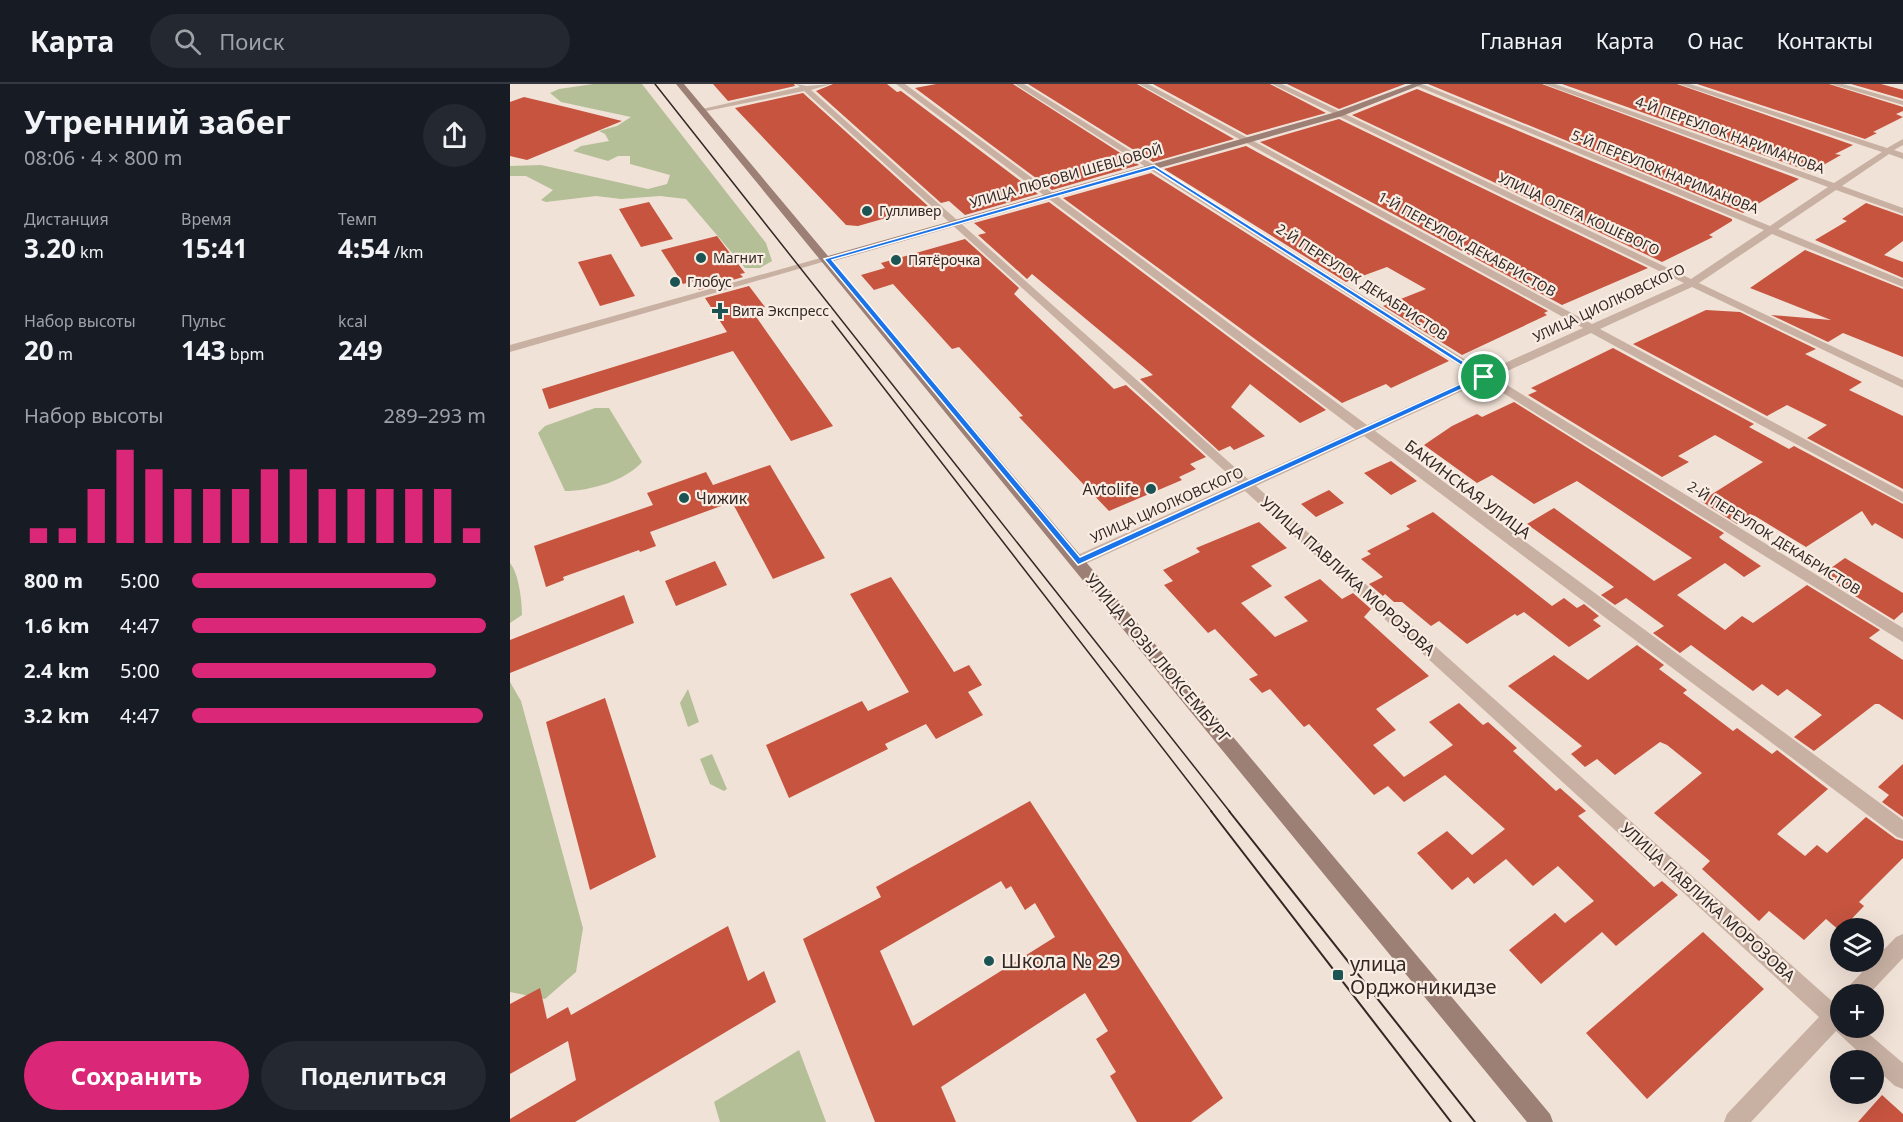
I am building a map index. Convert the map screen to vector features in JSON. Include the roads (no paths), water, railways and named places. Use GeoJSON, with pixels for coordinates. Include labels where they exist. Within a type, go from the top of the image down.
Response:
{"type":"FeatureCollection","features":[{"type":"Feature","properties":{"kind":"main road","name":"УЛИЦА РОЗЫ ЛЮКСЕМБУРГ"},"geometry":{"type":"LineString","coordinates":[[680,84],[828,259],[1542,1122]]}},
{"type":"Feature","properties":{"kind":"main road","name":"УЛИЦА ЛЮБОВИ ШЕВЦОВОЙ"},"geometry":{"type":"LineString","coordinates":[[828,259],[1339,114],[1418,84]]}},
{"type":"Feature","properties":{"kind":"street"},"geometry":{"type":"LineString","coordinates":[[702,110],[802,86],[827,84]]}},
{"type":"Feature","properties":{"kind":"street","name":"БАКИНСКАЯ УЛИЦА"},"geometry":{"type":"LineString","coordinates":[[900,84],[1053,196],[1364,432],[1903,831]]}},
{"type":"Feature","properties":{"kind":"street","name":"2-Й ПЕРЕУЛОК ДЕКАБРИСТОВ"},"geometry":{"type":"LineString","coordinates":[[1019,84],[1484,377],[1903,636]]}},
{"type":"Feature","properties":{"kind":"street","name":"1-Й ПЕРЕУЛОК ДЕКАБРИСТОВ"},"geometry":{"type":"LineString","coordinates":[[1143,84],[1903,498]]}},
{"type":"Feature","properties":{"kind":"street","name":"УЛИЦА ОЛЕГА КОШЕВОГО"},"geometry":{"type":"LineString","coordinates":[[1276,84],[1903,384]]}},
{"type":"Feature","properties":{"kind":"street","name":"5-Й ПЕРЕУЛОК НАРИМАНОВА"},"geometry":{"type":"LineString","coordinates":[[1418,84],[1903,284]]}},
{"type":"Feature","properties":{"kind":"street","name":"4-Й ПЕРЕУЛОК НАРИМАНОВА"},"geometry":{"type":"LineString","coordinates":[[1548,84],[1903,211]]}},
{"type":"Feature","properties":{"kind":"street"},"geometry":{"type":"LineString","coordinates":[[1683,84],[1903,156]]}},
{"type":"Feature","properties":{"kind":"street"},"geometry":{"type":"LineString","coordinates":[[1835,84],[1903,103]]}},
{"type":"Feature","properties":{"kind":"street","name":"УЛИЦА ПАВЛИКА МОРОЗОВА"},"geometry":{"type":"LineString","coordinates":[[802,86],[1830,1010]]}},
{"type":"Feature","properties":{"kind":"street","name":"УЛИЦА ЦИОЛКОВСКОГО"},"geometry":{"type":"LineString","coordinates":[[1078,561],[1692,283],[1903,141]]}},
{"type":"Feature","properties":{"kind":"street","name":"УЛИЦА ЛЮБОВИ ШЕВЦОВОЙ"},"geometry":{"type":"LineString","coordinates":[[510,349],[828,259]]}},
{"type":"Feature","properties":{"kind":"street"},"geometry":{"type":"LineString","coordinates":[[1865,984],[1903,944]]}},
{"type":"Feature","properties":{"kind":"street"},"geometry":{"type":"LineString","coordinates":[[1735,1122],[1830,1029]]}},
{"type":"Feature","properties":{"kind":"street","name":"УЛИЦА ПАВЛИКА МОРОЗОВА"},"geometry":{"type":"LineString","coordinates":[[1860,1038],[1903,1078]]}},
{"type":"Feature","properties":{"kind":"tram line"},"geometry":{"type":"LineString","coordinates":[[655,84],[1230,812]]}},
{"type":"Feature","properties":{"kind":"tram line"},"geometry":{"type":"LineString","coordinates":[[832,321],[1212,812]]}},
{"type":"Feature","properties":{"kind":"tram line"},"geometry":{"type":"LineString","coordinates":[[1211,811],[1451,1122]]}},
{"type":"Feature","properties":{"kind":"tram line"},"geometry":{"type":"LineString","coordinates":[[1229,811],[1475,1122]]}},
{"type":"Feature","properties":{"kind":"place","name":"Гулливер"},"geometry":{"type":"Point","coordinates":[867,211]}},
{"type":"Feature","properties":{"kind":"place","name":"Магнит"},"geometry":{"type":"Point","coordinates":[701,258]}},
{"type":"Feature","properties":{"kind":"place","name":"Пятёрочка"},"geometry":{"type":"Point","coordinates":[896,260]}},
{"type":"Feature","properties":{"kind":"place","name":"Глобус"},"geometry":{"type":"Point","coordinates":[675,282]}},
{"type":"Feature","properties":{"kind":"place","name":"Вита Экспресс"},"geometry":{"type":"Point","coordinates":[720,311]}},
{"type":"Feature","properties":{"kind":"place","name":"Avtolife"},"geometry":{"type":"Point","coordinates":[1151,489]}},
{"type":"Feature","properties":{"kind":"place","name":"Чижик"},"geometry":{"type":"Point","coordinates":[684,498]}},
{"type":"Feature","properties":{"kind":"place","name":"Школа № 29"},"geometry":{"type":"Point","coordinates":[989,961]}},
{"type":"Feature","properties":{"kind":"place","name":"улица Орджоникидзе"},"geometry":{"type":"Point","coordinates":[1338,975]}}]}
